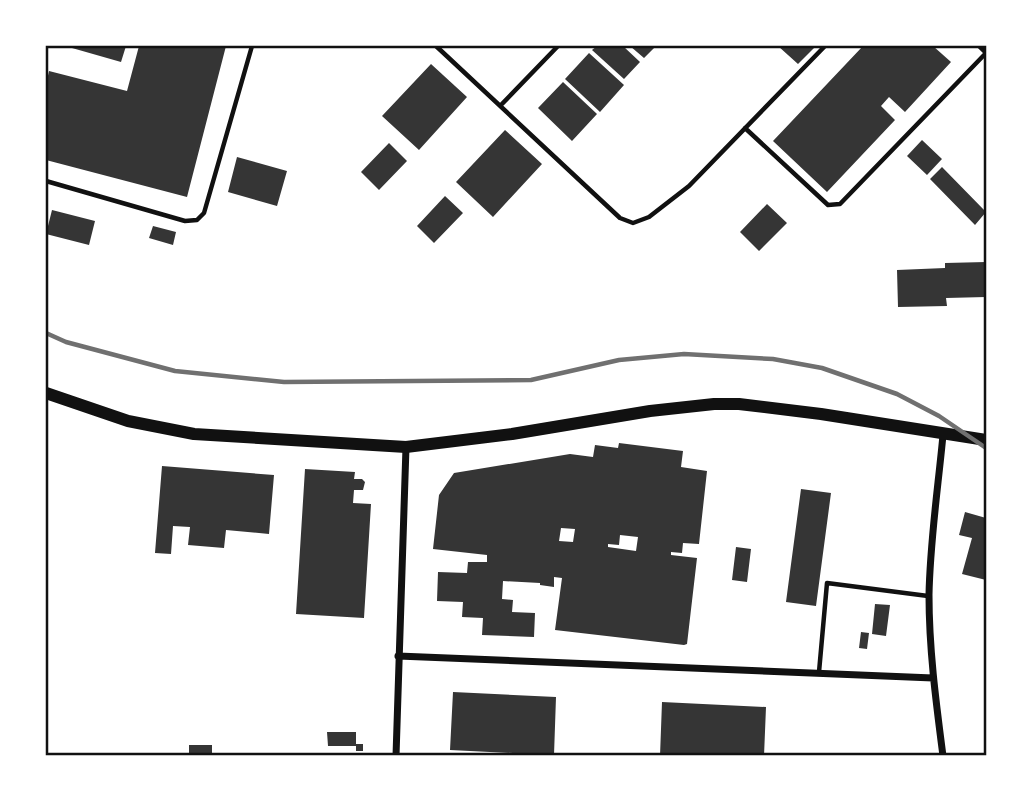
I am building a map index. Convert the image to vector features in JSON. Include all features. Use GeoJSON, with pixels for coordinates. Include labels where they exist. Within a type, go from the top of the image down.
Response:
{"type":"FeatureCollection","features":[{"type":"Feature","properties":{"kind":"main road"},"geometry":{"type":"LineString","coordinates":[[46,393],[128,421],[194,433],[406,447],[714,404],[738,404],[821,414],[943,435],[985,439]]}},
{"type":"Feature","properties":{"kind":"street"},"geometry":{"type":"LineString","coordinates":[[943,435],[929,596],[933,678],[943,755]]}},
{"type":"Feature","properties":{"kind":"street"},"geometry":{"type":"LineString","coordinates":[[396,755],[406,447]]}},
{"type":"Feature","properties":{"kind":"street"},"geometry":{"type":"LineString","coordinates":[[398,656],[933,678]]}},
{"type":"Feature","properties":{"kind":"lane"},"geometry":{"type":"LineString","coordinates":[[46,181],[185,221],[197,220],[204,213],[252,46]]}},
{"type":"Feature","properties":{"kind":"lane"},"geometry":{"type":"LineString","coordinates":[[436,46],[620,218],[634,223],[649,217],[689,186],[825,46]]}},
{"type":"Feature","properties":{"kind":"lane"},"geometry":{"type":"LineString","coordinates":[[500,106],[558,46]]}},
{"type":"Feature","properties":{"kind":"lane"},"geometry":{"type":"LineString","coordinates":[[745,128],[828,205],[840,204],[986,53],[979,46]]}},
{"type":"Feature","properties":{"kind":"lane"},"geometry":{"type":"LineString","coordinates":[[819,672],[827,583],[929,596]]}},
{"type":"Feature","properties":{"kind":"building"},"geometry":{"type":"Polygon","coordinates":[[[65,46],[126,46],[121,62],[65,46]]]}},
{"type":"Feature","properties":{"kind":"building"},"geometry":{"type":"Polygon","coordinates":[[[139,46],[226,46],[187,197],[46,160],[46,85],[49,71],[127,91],[139,46]]]}},
{"type":"Feature","properties":{"kind":"building"},"geometry":{"type":"Polygon","coordinates":[[[597,46],[623,46],[640,62],[624,79],[592,50],[597,46]]]}},
{"type":"Feature","properties":{"kind":"building"},"geometry":{"type":"Polygon","coordinates":[[[630,46],[656,46],[644,58],[630,46]]]}},
{"type":"Feature","properties":{"kind":"building"},"geometry":{"type":"Polygon","coordinates":[[[778,46],[816,46],[798,64],[778,46]]]}},
{"type":"Feature","properties":{"kind":"building"},"geometry":{"type":"Polygon","coordinates":[[[863,46],[933,46],[951,62],[905,112],[889,97],[881,106],[895,120],[827,192],[773,141],[863,46]]]}},
{"type":"Feature","properties":{"kind":"building"},"geometry":{"type":"Polygon","coordinates":[[[589,53],[624,85],[600,112],[565,79],[589,53]]]}},
{"type":"Feature","properties":{"kind":"building"},"geometry":{"type":"Polygon","coordinates":[[[431,64],[467,97],[419,150],[382,116],[431,64]]]}},
{"type":"Feature","properties":{"kind":"building"},"geometry":{"type":"Polygon","coordinates":[[[563,82],[597,114],[572,141],[538,108],[563,82]]]}},
{"type":"Feature","properties":{"kind":"building"},"geometry":{"type":"Polygon","coordinates":[[[505,130],[542,164],[493,217],[456,182],[505,130]]]}},
{"type":"Feature","properties":{"kind":"building"},"geometry":{"type":"Polygon","coordinates":[[[922,140],[942,159],[927,175],[907,156],[922,140]]]}},
{"type":"Feature","properties":{"kind":"building"},"geometry":{"type":"Polygon","coordinates":[[[389,143],[407,161],[379,190],[361,172],[389,143]]]}},
{"type":"Feature","properties":{"kind":"building"},"geometry":{"type":"Polygon","coordinates":[[[237,157],[287,171],[277,206],[228,192],[237,157]]]}},
{"type":"Feature","properties":{"kind":"building"},"geometry":{"type":"Polygon","coordinates":[[[942,167],[986,212],[975,225],[930,179],[942,167]]]}},
{"type":"Feature","properties":{"kind":"building"},"geometry":{"type":"Polygon","coordinates":[[[445,196],[463,213],[434,243],[417,226],[445,196]]]}},
{"type":"Feature","properties":{"kind":"building"},"geometry":{"type":"Polygon","coordinates":[[[767,204],[787,223],[759,251],[740,232],[767,204]]]}},
{"type":"Feature","properties":{"kind":"building"},"geometry":{"type":"Polygon","coordinates":[[[52,210],[95,221],[89,245],[46,234],[52,210]]]}},
{"type":"Feature","properties":{"kind":"building"},"geometry":{"type":"Polygon","coordinates":[[[153,226],[176,232],[173,245],[149,238],[153,226]]]}},
{"type":"Feature","properties":{"kind":"building"},"geometry":{"type":"Polygon","coordinates":[[[986,262],[986,297],[946,298],[947,306],[898,307],[897,270],[945,268],[945,263],[986,262]]]}},
{"type":"Feature","properties":{"kind":"building"},"geometry":{"type":"Polygon","coordinates":[[[619,443],[683,451],[681,467],[707,471],[699,544],[683,543],[682,553],[671,552],[671,555],[697,558],[687,644],[555,630],[562,578],[554,577],[554,587],[540,583],[503,581],[502,599],[513,600],[512,612],[535,613],[534,637],[482,635],[483,618],[462,617],[463,602],[437,601],[438,572],[467,573],[468,562],[487,562],[487,555],[433,549],[439,495],[454,473],[570,454],[593,457],[595,445],[618,448],[619,443]],[[561,528],[559,541],[573,542],[575,529],[561,528]],[[620,535],[619,545],[608,544],[608,547],[636,551],[638,537],[620,535]]]}},
{"type":"Feature","properties":{"kind":"building"},"geometry":{"type":"Polygon","coordinates":[[[162,466],[274,475],[269,534],[226,530],[224,548],[188,545],[190,527],[173,526],[171,554],[155,553],[162,466]]]}},
{"type":"Feature","properties":{"kind":"building"},"geometry":{"type":"Polygon","coordinates":[[[305,469],[355,472],[354,479],[362,479],[365,482],[363,490],[354,490],[353,503],[371,504],[364,618],[296,614],[305,469]]]}},
{"type":"Feature","properties":{"kind":"building"},"geometry":{"type":"Polygon","coordinates":[[[801,489],[831,493],[816,606],[786,602],[801,489]]]}},
{"type":"Feature","properties":{"kind":"building"},"geometry":{"type":"Polygon","coordinates":[[[965,512],[986,518],[986,580],[962,574],[972,538],[959,535],[965,512]]]}},
{"type":"Feature","properties":{"kind":"building"},"geometry":{"type":"Polygon","coordinates":[[[736,547],[751,549],[747,582],[732,580],[736,547]]]}},
{"type":"Feature","properties":{"kind":"building"},"geometry":{"type":"Polygon","coordinates":[[[875,604],[890,605],[886,636],[872,634],[875,604]]]}},
{"type":"Feature","properties":{"kind":"building"},"geometry":{"type":"Polygon","coordinates":[[[861,632],[869,633],[867,649],[859,648],[861,632]]]}},
{"type":"Feature","properties":{"kind":"building"},"geometry":{"type":"Polygon","coordinates":[[[453,692],[556,697],[554,755],[450,750],[453,692]]]}},
{"type":"Feature","properties":{"kind":"building"},"geometry":{"type":"Polygon","coordinates":[[[662,702],[766,707],[764,756],[660,756],[662,702]]]}},
{"type":"Feature","properties":{"kind":"building"},"geometry":{"type":"Polygon","coordinates":[[[327,732],[356,732],[356,746],[328,746],[327,732]]]}},
{"type":"Feature","properties":{"kind":"building"},"geometry":{"type":"Polygon","coordinates":[[[356,744],[363,744],[363,751],[356,751],[356,744]]]}},
{"type":"Feature","properties":{"kind":"building"},"geometry":{"type":"Polygon","coordinates":[[[189,745],[212,745],[212,756],[189,756],[189,745]]]}},
{"type":"Feature","properties":{"kind":"railway"},"geometry":{"type":"LineString","coordinates":[[46,333],[66,342],[175,371],[284,382],[531,380],[619,360],[684,354],[773,359],[822,368],[897,394],[939,416],[986,448]]}}]}
